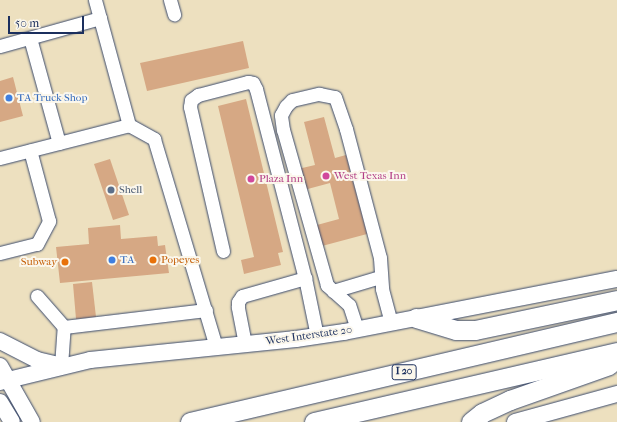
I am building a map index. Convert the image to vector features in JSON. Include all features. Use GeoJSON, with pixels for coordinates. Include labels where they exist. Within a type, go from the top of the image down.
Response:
{"type":"FeatureCollection","features":[{"type":"Feature","properties":{"kind":"highway"},"geometry":{"type":"LineString","coordinates":[[416,318],[456,330],[475,330],[617,300]]}},
{"type":"Feature","properties":{"kind":"highway","name":"I 20"},"geometry":{"type":"LineString","coordinates":[[190,422],[617,322]]}},
{"type":"Feature","properties":{"kind":"highway"},"geometry":{"type":"LineString","coordinates":[[314,422],[617,352]]}},
{"type":"Feature","properties":{"kind":"highway"},"geometry":{"type":"LineString","coordinates":[[471,422],[482,413],[510,400],[617,363]]}},
{"type":"Feature","properties":{"kind":"main road","name":"West Interstate 20"},"geometry":{"type":"LineString","coordinates":[[4,381],[90,360],[125,355],[317,336],[617,279]]}},
{"type":"Feature","properties":{"kind":"main road"},"geometry":{"type":"LineString","coordinates":[[0,341],[37,360],[61,366]]}},
{"type":"Feature","properties":{"kind":"main road"},"geometry":{"type":"LineString","coordinates":[[0,366],[4,381],[32,421]]}},
{"type":"Feature","properties":{"kind":"main road"},"geometry":{"type":"LineString","coordinates":[[516,422],[545,418],[617,394]]}},
{"type":"Feature","properties":{"kind":"main road"},"geometry":{"type":"LineString","coordinates":[[0,402],[12,422]]}},
{"type":"Feature","properties":{"kind":"lane"},"geometry":{"type":"LineString","coordinates":[[95,0],[129,125]]}},
{"type":"Feature","properties":{"kind":"lane"},"geometry":{"type":"LineString","coordinates":[[170,0],[174,14]]}},
{"type":"Feature","properties":{"kind":"lane"},"geometry":{"type":"LineString","coordinates":[[0,46],[100,18]]}},
{"type":"Feature","properties":{"kind":"lane"},"geometry":{"type":"LineString","coordinates":[[30,38],[59,143]]}},
{"type":"Feature","properties":{"kind":"lane"},"geometry":{"type":"LineString","coordinates":[[223,251],[190,107],[191,100],[198,95],[248,82],[253,83],[256,89],[305,278],[317,336]]}},
{"type":"Feature","properties":{"kind":"lane"},"geometry":{"type":"LineString","coordinates":[[356,329],[349,305],[327,285],[283,130],[281,115],[286,106],[292,100],[319,94],[331,95],[335,97],[346,129],[380,258],[380,277],[391,323]]}},
{"type":"Feature","properties":{"kind":"lane"},"geometry":{"type":"LineString","coordinates":[[0,158],[129,125],[154,139],[216,347]]}},
{"type":"Feature","properties":{"kind":"lane"},"geometry":{"type":"LineString","coordinates":[[0,253],[37,244],[49,221],[30,150]]}},
{"type":"Feature","properties":{"kind":"lane"},"geometry":{"type":"LineString","coordinates":[[333,291],[380,277]]}},
{"type":"Feature","properties":{"kind":"lane"},"geometry":{"type":"LineString","coordinates":[[245,344],[238,307],[238,302],[242,296],[305,278]]}},
{"type":"Feature","properties":{"kind":"lane"},"geometry":{"type":"LineString","coordinates":[[37,296],[64,328],[61,366]]}},
{"type":"Feature","properties":{"kind":"lane"},"geometry":{"type":"LineString","coordinates":[[64,328],[206,310]]}},
{"type":"Feature","properties":{"kind":"building"},"geometry":{"type":"Polygon","coordinates":[[[243,41],[249,68],[147,91],[140,63],[243,41]]]}},
{"type":"Feature","properties":{"kind":"building","name":"TA Truck Shop"},"geometry":{"type":"Polygon","coordinates":[[[13,77],[23,116],[0,122],[0,81],[13,77]]]}},
{"type":"Feature","properties":{"kind":"building","name":"Plaza Inn"},"geometry":{"type":"Polygon","coordinates":[[[246,99],[283,252],[278,253],[281,265],[244,274],[241,260],[254,257],[218,106],[246,99]]]}},
{"type":"Feature","properties":{"kind":"building","name":"West Texas Inn"},"geometry":{"type":"Polygon","coordinates":[[[324,117],[335,158],[346,155],[367,234],[322,246],[317,225],[339,219],[330,183],[304,190],[298,169],[315,165],[304,122],[324,117]]]}},
{"type":"Feature","properties":{"kind":"building","name":"Shell"},"geometry":{"type":"Polygon","coordinates":[[[110,159],[129,215],[113,220],[94,164],[110,159]]]}},
{"type":"Feature","properties":{"kind":"building","name":"TA"},"geometry":{"type":"Polygon","coordinates":[[[120,225],[121,239],[157,236],[158,246],[165,245],[169,273],[60,283],[56,247],[89,244],[88,228],[120,225]]]}},
{"type":"Feature","properties":{"kind":"building"},"geometry":{"type":"Polygon","coordinates":[[[92,282],[96,317],[76,319],[73,284],[92,282]]]}},
{"type":"Feature","properties":{"kind":"place","name":"TA Truck Shop"},"geometry":{"type":"Point","coordinates":[9,98]}},
{"type":"Feature","properties":{"kind":"place","name":"West Texas Inn"},"geometry":{"type":"Point","coordinates":[326,176]}},
{"type":"Feature","properties":{"kind":"place","name":"Plaza Inn"},"geometry":{"type":"Point","coordinates":[251,179]}},
{"type":"Feature","properties":{"kind":"place","name":"Shell"},"geometry":{"type":"Point","coordinates":[111,190]}},
{"type":"Feature","properties":{"kind":"place","name":"TA"},"geometry":{"type":"Point","coordinates":[112,260]}},
{"type":"Feature","properties":{"kind":"place","name":"Popeyes"},"geometry":{"type":"Point","coordinates":[153,260]}},
{"type":"Feature","properties":{"kind":"place","name":"Subway"},"geometry":{"type":"Point","coordinates":[65,262]}}]}
